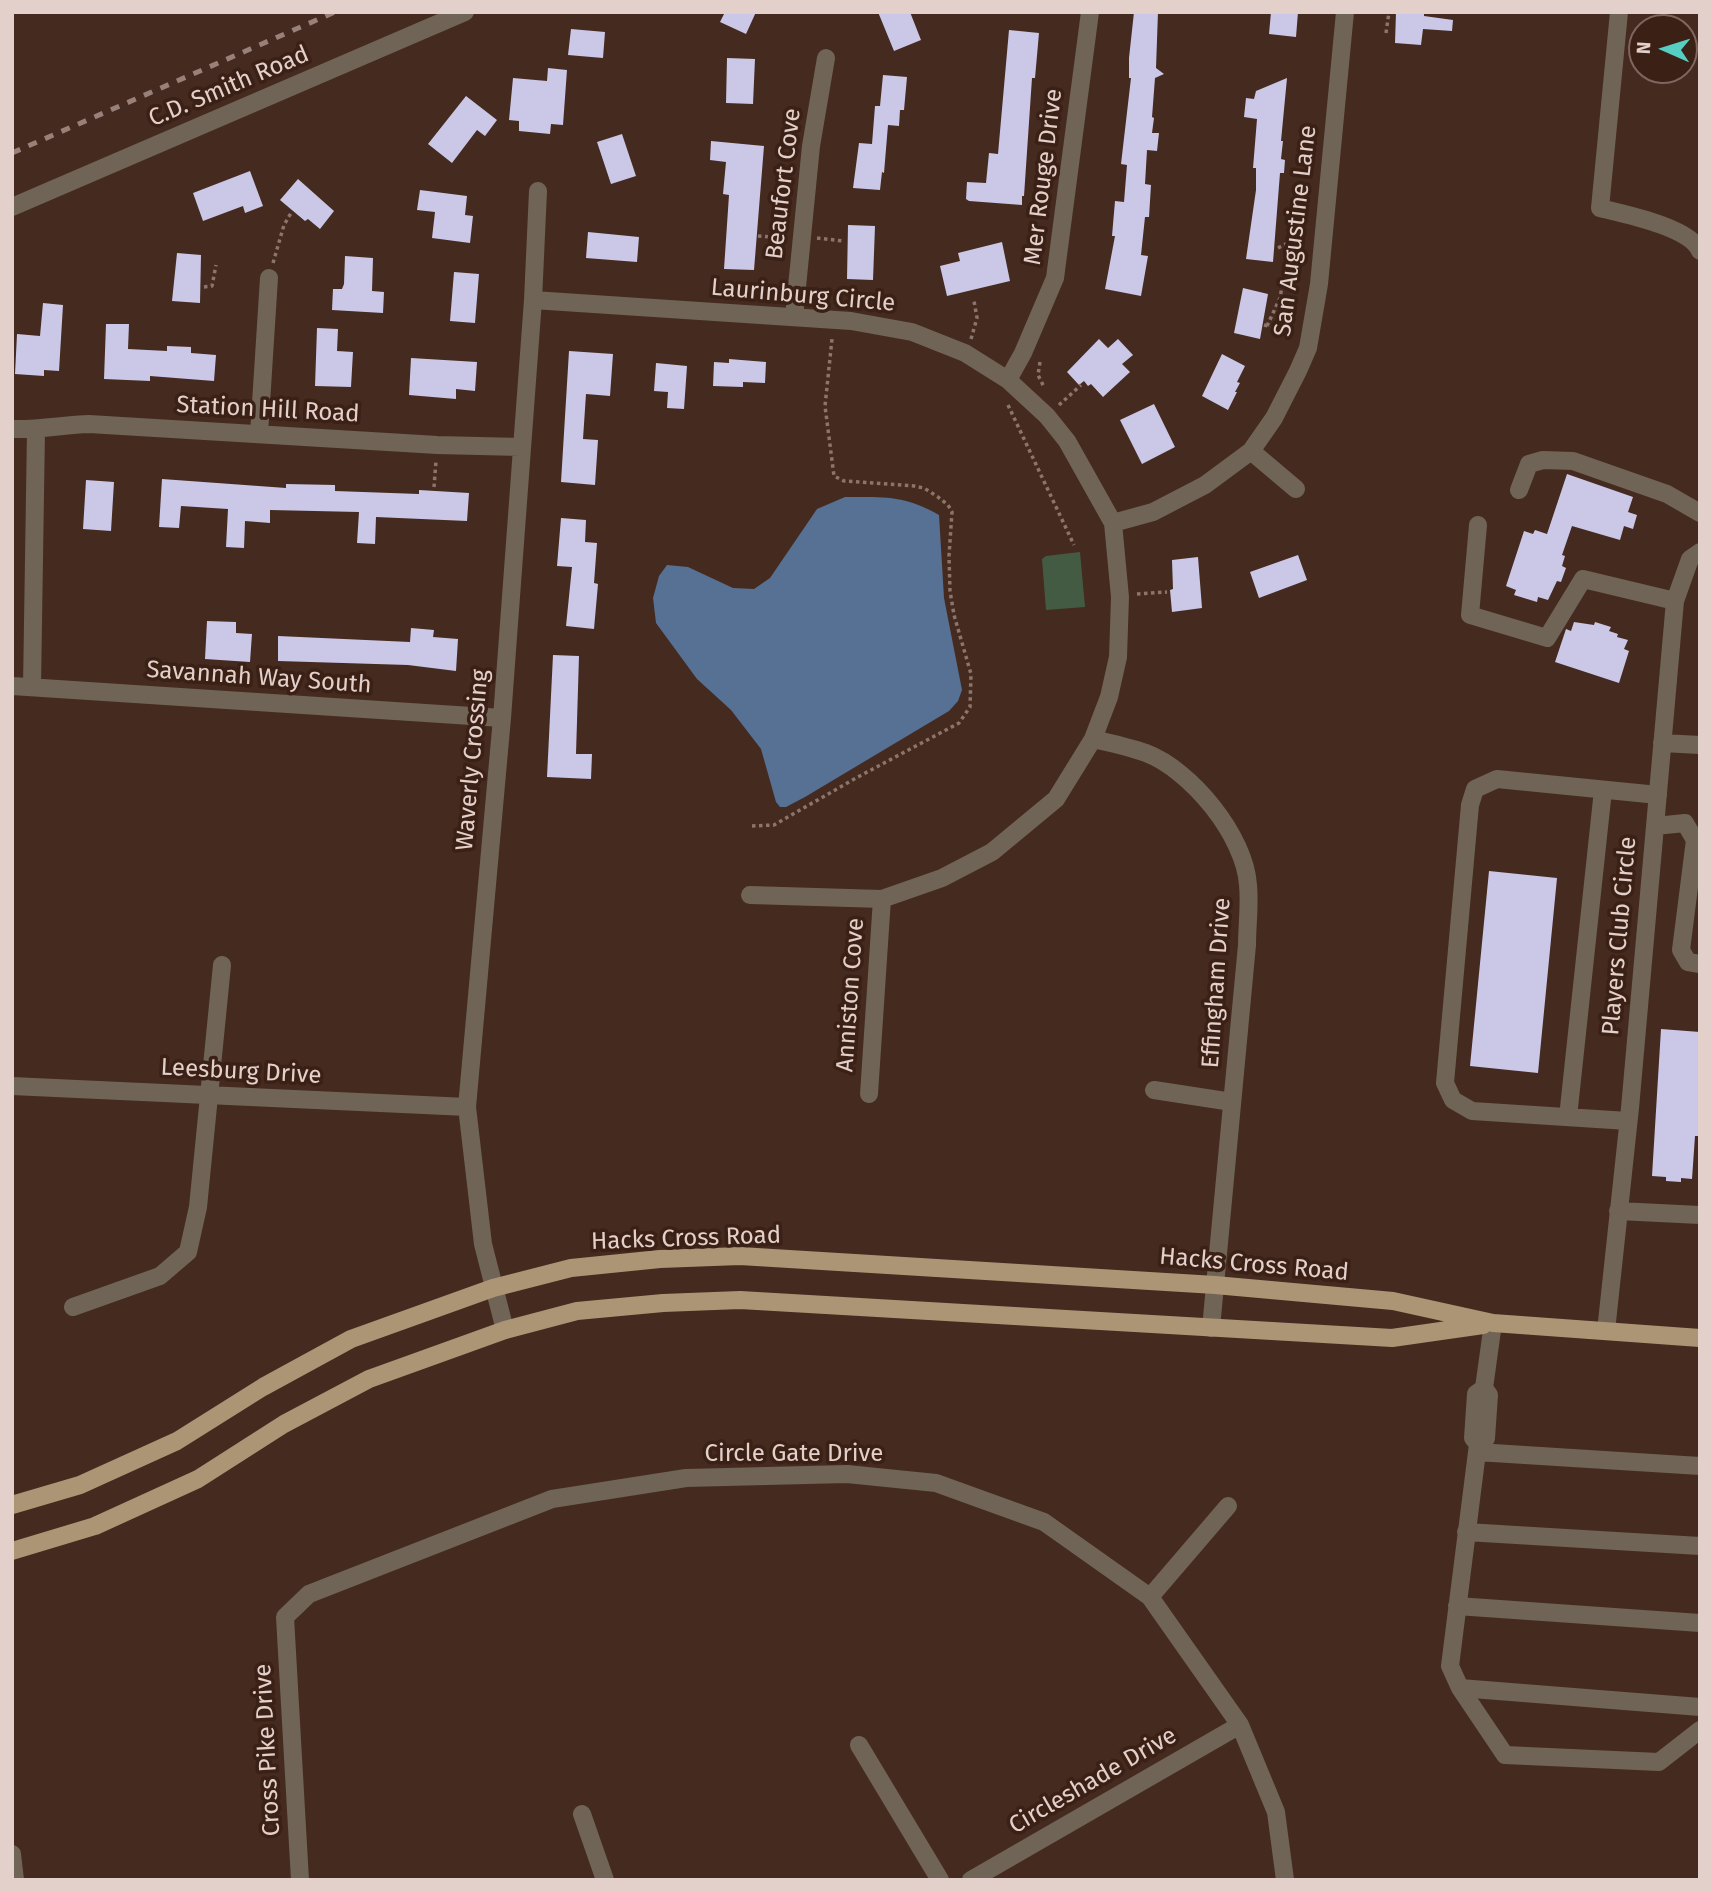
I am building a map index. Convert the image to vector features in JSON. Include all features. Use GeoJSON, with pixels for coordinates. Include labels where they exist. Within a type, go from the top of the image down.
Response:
{"type":"FeatureCollection","features":[{"type":"Feature","properties":{"kind":"main road","name":"Hacks Cross Road"},"geometry":{"type":"LineString","coordinates":[[12,1506],[80,1485],[177,1441],[262,1387],[351,1339],[493,1288],[571,1268],[660,1259],[740,1256],[1215,1285],[1393,1301],[1493,1323],[1700,1338]]}},
{"type":"Feature","properties":{"kind":"main road","name":"Hacks Cross Road"},"geometry":{"type":"LineString","coordinates":[[12,1551],[95,1526],[198,1479],[284,1424],[369,1378],[505,1330],[577,1311],[663,1303],[740,1300],[1392,1338],[1493,1323]]}},
{"type":"Feature","properties":{"kind":"street","name":"C.D. Smith Road"},"geometry":{"type":"LineString","coordinates":[[12,207],[465,12]]}},
{"type":"Feature","properties":{"kind":"street","name":"Mer Rouge Drive"},"geometry":{"type":"LineString","coordinates":[[1008,380],[1023,353],[1055,278],[1090,12]]}},
{"type":"Feature","properties":{"kind":"street","name":"San Augustine Lane"},"geometry":{"type":"LineString","coordinates":[[1113,523],[1163,507],[1205,485],[1251,451],[1274,418],[1298,371],[1308,348],[1319,284],[1345,12]]}},
{"type":"Feature","properties":{"kind":"street"},"geometry":{"type":"LineString","coordinates":[[1619,12],[1600,208],[1650,222],[1683,235],[1697,244],[1700,251]]}},
{"type":"Feature","properties":{"kind":"street","name":"Beaufort Cove"},"geometry":{"type":"LineString","coordinates":[[794,317],[811,146],[826,58]]}},
{"type":"Feature","properties":{"kind":"street","name":"Waverly Crossing"},"geometry":{"type":"LineString","coordinates":[[505,1330],[483,1244],[467,1107],[502,718],[533,300],[538,191]]}},
{"type":"Feature","properties":{"kind":"street"},"geometry":{"type":"LineString","coordinates":[[259,434],[269,278]]}},
{"type":"Feature","properties":{"kind":"street","name":"Laurinburg Circle"},"geometry":{"type":"LineString","coordinates":[[533,300],[794,317],[894,328],[931,338],[965,353],[1008,380],[1047,416],[1067,441],[1113,523],[1120,597],[1118,657],[1109,697],[1093,739],[1056,799],[992,852],[942,878],[882,899],[750,895]]}},
{"type":"Feature","properties":{"kind":"street","name":"Station Hill Road"},"geometry":{"type":"LineString","coordinates":[[12,429],[36,430],[89,424],[437,445],[521,447]]}},
{"type":"Feature","properties":{"kind":"street"},"geometry":{"type":"LineString","coordinates":[[32,687],[36,430]]}},
{"type":"Feature","properties":{"kind":"street"},"geometry":{"type":"LineString","coordinates":[[1251,451],[1296,489]]}},
{"type":"Feature","properties":{"kind":"street"},"geometry":{"type":"LineString","coordinates":[[1519,490],[1530,464],[1543,460],[1573,461],[1667,494],[1700,513]]}},
{"type":"Feature","properties":{"kind":"street"},"geometry":{"type":"LineString","coordinates":[[1478,525],[1470,615],[1547,639],[1583,579],[1675,601]]}},
{"type":"Feature","properties":{"kind":"street","name":"Players Club Circle"},"geometry":{"type":"LineString","coordinates":[[1606,1331],[1628,1121],[1675,601],[1690,559],[1700,552]]}},
{"type":"Feature","properties":{"kind":"street","name":"Savannah Way South"},"geometry":{"type":"LineString","coordinates":[[12,686],[502,718]]}},
{"type":"Feature","properties":{"kind":"street","name":"Effingham Drive"},"geometry":{"type":"LineString","coordinates":[[1093,739],[1147,753],[1184,775],[1219,815],[1237,845],[1248,883],[1247,945],[1211,1328]]}},
{"type":"Feature","properties":{"kind":"street"},"geometry":{"type":"LineString","coordinates":[[1662,743],[1700,745]]}},
{"type":"Feature","properties":{"kind":"street"},"geometry":{"type":"LineString","coordinates":[[1628,1121],[1472,1111],[1453,1100],[1445,1083],[1470,805],[1475,789],[1497,779],[1658,796]]}},
{"type":"Feature","properties":{"kind":"street"},"geometry":{"type":"LineString","coordinates":[[1567,1117],[1603,790]]}},
{"type":"Feature","properties":{"kind":"street"},"geometry":{"type":"LineString","coordinates":[[1655,826],[1685,823],[1695,840],[1681,950],[1688,962],[1700,964]]}},
{"type":"Feature","properties":{"kind":"street","name":"Anniston Cove"},"geometry":{"type":"LineString","coordinates":[[869,1094],[882,899]]}},
{"type":"Feature","properties":{"kind":"street"},"geometry":{"type":"LineString","coordinates":[[73,1307],[160,1276],[188,1252],[198,1207],[222,965]]}},
{"type":"Feature","properties":{"kind":"street","name":"Leesburg Drive"},"geometry":{"type":"LineString","coordinates":[[12,1086],[467,1107]]}},
{"type":"Feature","properties":{"kind":"street","name":"Effingham Drive"},"geometry":{"type":"LineString","coordinates":[[1154,1090],[1232,1102]]}},
{"type":"Feature","properties":{"kind":"street"},"geometry":{"type":"LineString","coordinates":[[1618,1211],[1700,1215]]}},
{"type":"Feature","properties":{"kind":"street"},"geometry":{"type":"LineString","coordinates":[[1493,1323],[1484,1388],[1489,1395],[1486,1438],[1478,1448],[1450,1666],[1460,1688],[1505,1755],[1659,1762],[1700,1730]]}},
{"type":"Feature","properties":{"kind":"street"},"geometry":{"type":"LineString","coordinates":[[1478,1448],[1700,1466]]}},
{"type":"Feature","properties":{"kind":"street","name":"Circle Gate Drive"},"geometry":{"type":"LineString","coordinates":[[285,1617],[309,1594],[552,1499],[686,1478],[847,1474],[936,1483],[1044,1522],[1150,1597],[1240,1725],[1276,1812],[1285,1880]]}},
{"type":"Feature","properties":{"kind":"street"},"geometry":{"type":"LineString","coordinates":[[1150,1597],[1228,1506]]}},
{"type":"Feature","properties":{"kind":"street"},"geometry":{"type":"LineString","coordinates":[[1466,1532],[1700,1546]]}},
{"type":"Feature","properties":{"kind":"street"},"geometry":{"type":"LineString","coordinates":[[1457,1606],[1700,1623]]}},
{"type":"Feature","properties":{"kind":"street","name":"Cross Pike Drive"},"geometry":{"type":"LineString","coordinates":[[285,1617],[300,1880]]}},
{"type":"Feature","properties":{"kind":"street"},"geometry":{"type":"LineString","coordinates":[[1460,1688],[1700,1707]]}},
{"type":"Feature","properties":{"kind":"street","name":"Circleshade Drive"},"geometry":{"type":"LineString","coordinates":[[971,1880],[1240,1725]]}},
{"type":"Feature","properties":{"kind":"street"},"geometry":{"type":"LineString","coordinates":[[859,1745],[940,1880]]}},
{"type":"Feature","properties":{"kind":"street"},"geometry":{"type":"LineString","coordinates":[[582,1814],[605,1880]]}},
{"type":"Feature","properties":{"kind":"street"},"geometry":{"type":"LineString","coordinates":[[12,1854],[16,1880]]}},
{"type":"Feature","properties":{"kind":"path"},"geometry":{"type":"LineString","coordinates":[[1386,33],[1389,12]]}},
{"type":"Feature","properties":{"kind":"path"},"geometry":{"type":"LineString","coordinates":[[269,278],[284,225],[291,213]]}},
{"type":"Feature","properties":{"kind":"path"},"geometry":{"type":"LineString","coordinates":[[1278,248],[1288,243],[1292,229]]}},
{"type":"Feature","properties":{"kind":"path"},"geometry":{"type":"LineString","coordinates":[[758,236],[843,241]]}},
{"type":"Feature","properties":{"kind":"path"},"geometry":{"type":"LineString","coordinates":[[204,288],[215,283],[216,265]]}},
{"type":"Feature","properties":{"kind":"path"},"geometry":{"type":"LineString","coordinates":[[1283,280],[1280,298],[1266,325],[1294,332]]}},
{"type":"Feature","properties":{"kind":"path"},"geometry":{"type":"LineString","coordinates":[[965,353],[977,318],[974,300]]}},
{"type":"Feature","properties":{"kind":"path"},"geometry":{"type":"LineString","coordinates":[[822,338],[844,339]]}},
{"type":"Feature","properties":{"kind":"path"},"geometry":{"type":"LineString","coordinates":[[752,826],[775,825],[959,723],[970,707],[971,674],[950,591],[952,512],[948,505],[924,488],[844,481],[834,476],[825,405],[832,339]]}},
{"type":"Feature","properties":{"kind":"path"},"geometry":{"type":"LineString","coordinates":[[1043,354],[1039,381],[1051,395]]}},
{"type":"Feature","properties":{"kind":"path"},"geometry":{"type":"LineString","coordinates":[[1047,416],[1081,385]]}},
{"type":"Feature","properties":{"kind":"path"},"geometry":{"type":"LineString","coordinates":[[1004,401],[1074,545]]}},
{"type":"Feature","properties":{"kind":"path"},"geometry":{"type":"LineString","coordinates":[[434,487],[437,445]]}},
{"type":"Feature","properties":{"kind":"path"},"geometry":{"type":"LineString","coordinates":[[1120,597],[1167,593]]}},
{"type":"Feature","properties":{"kind":"green space"},"geometry":{"type":"Polygon","coordinates":[[[1080,552],[1085,607],[1046,610],[1042,559],[1046,556],[1080,552]]]}},
{"type":"Feature","properties":{"kind":"water"},"geometry":{"type":"Polygon","coordinates":[[[845,497],[882,497],[904,501],[939,515],[944,598],[962,690],[958,701],[949,711],[805,797],[786,807],[780,807],[776,802],[761,749],[731,710],[697,679],[656,623],[653,598],[659,576],[667,565],[688,567],[733,588],[754,589],[770,578],[817,509],[845,497]]]}},
{"type":"Feature","properties":{"kind":"building"},"geometry":{"type":"Polygon","coordinates":[[[725,12],[756,12],[746,34],[720,22],[725,12]]]}},
{"type":"Feature","properties":{"kind":"building"},"geometry":{"type":"Polygon","coordinates":[[[878,12],[910,12],[921,40],[894,51],[878,12]]]}},
{"type":"Feature","properties":{"kind":"building"},"geometry":{"type":"Polygon","coordinates":[[[1134,12],[1158,12],[1156,68],[1164,74],[1155,78],[1152,133],[1159,133],[1157,151],[1147,150],[1145,184],[1151,185],[1149,217],[1145,217],[1141,255],[1148,256],[1141,296],[1105,289],[1115,236],[1112,236],[1115,201],[1124,202],[1127,165],[1121,164],[1131,78],[1129,58],[1134,12]]]}},
{"type":"Feature","properties":{"kind":"building"},"geometry":{"type":"Polygon","coordinates":[[[1271,12],[1298,12],[1296,37],[1269,34],[1271,12]]]}},
{"type":"Feature","properties":{"kind":"building"},"geometry":{"type":"Polygon","coordinates":[[[1396,12],[1424,12],[1424,16],[1453,20],[1452,31],[1423,29],[1421,45],[1395,43],[1396,12]]]}},
{"type":"Feature","properties":{"kind":"building"},"geometry":{"type":"Polygon","coordinates":[[[571,29],[605,32],[603,58],[568,55],[571,29]]]}},
{"type":"Feature","properties":{"kind":"building"},"geometry":{"type":"Polygon","coordinates":[[[1009,30],[1039,33],[1035,78],[1032,78],[1022,205],[969,201],[966,199],[967,182],[986,183],[989,153],[998,154],[1009,30]]]}},
{"type":"Feature","properties":{"kind":"building"},"geometry":{"type":"Polygon","coordinates":[[[727,58],[755,59],[753,104],[726,103],[727,58]]]}},
{"type":"Feature","properties":{"kind":"building"},"geometry":{"type":"Polygon","coordinates":[[[548,68],[567,70],[563,125],[551,124],[550,134],[519,131],[519,121],[509,120],[513,78],[547,81],[548,68]]]}},
{"type":"Feature","properties":{"kind":"building"},"geometry":{"type":"Polygon","coordinates":[[[883,75],[907,77],[904,110],[900,110],[899,126],[888,125],[880,190],[853,188],[859,143],[872,144],[875,106],[880,106],[883,75]]]}},
{"type":"Feature","properties":{"kind":"building"},"geometry":{"type":"Polygon","coordinates":[[[1287,78],[1281,141],[1281,159],[1285,160],[1284,173],[1280,173],[1273,262],[1246,259],[1256,190],[1256,168],[1253,168],[1257,119],[1244,117],[1246,98],[1254,99],[1256,91],[1287,78]]]}},
{"type":"Feature","properties":{"kind":"building"},"geometry":{"type":"Polygon","coordinates":[[[466,96],[497,120],[485,136],[477,130],[452,163],[428,144],[466,96]]]}},
{"type":"Feature","properties":{"kind":"building"},"geometry":{"type":"Polygon","coordinates":[[[622,134],[636,176],[611,184],[597,142],[622,134]]]}},
{"type":"Feature","properties":{"kind":"building"},"geometry":{"type":"Polygon","coordinates":[[[711,141],[764,146],[754,270],[724,269],[729,195],[723,194],[726,162],[710,160],[711,141]]]}},
{"type":"Feature","properties":{"kind":"building"},"geometry":{"type":"Polygon","coordinates":[[[250,171],[263,206],[245,213],[243,206],[203,221],[193,193],[250,171]]]}},
{"type":"Feature","properties":{"kind":"building"},"geometry":{"type":"Polygon","coordinates":[[[298,179],[334,211],[320,229],[308,219],[305,221],[280,200],[298,179]]]}},
{"type":"Feature","properties":{"kind":"building"},"geometry":{"type":"Polygon","coordinates":[[[420,190],[467,196],[465,215],[473,216],[470,243],[432,238],[435,212],[417,210],[420,190]]]}},
{"type":"Feature","properties":{"kind":"building"},"geometry":{"type":"Polygon","coordinates":[[[848,225],[875,226],[873,280],[847,279],[848,225]]]}},
{"type":"Feature","properties":{"kind":"building"},"geometry":{"type":"Polygon","coordinates":[[[588,232],[639,237],[637,262],[586,258],[588,232]]]}},
{"type":"Feature","properties":{"kind":"building"},"geometry":{"type":"Polygon","coordinates":[[[1002,242],[1010,281],[947,296],[940,266],[960,261],[958,253],[1002,242]]]}},
{"type":"Feature","properties":{"kind":"building"},"geometry":{"type":"Polygon","coordinates":[[[177,253],[201,255],[200,303],[172,301],[177,253]]]}},
{"type":"Feature","properties":{"kind":"building"},"geometry":{"type":"Polygon","coordinates":[[[345,256],[373,258],[372,291],[384,292],[383,313],[332,310],[333,289],[342,289],[344,284],[345,256]]]}},
{"type":"Feature","properties":{"kind":"building"},"geometry":{"type":"Polygon","coordinates":[[[454,272],[479,274],[475,323],[450,321],[454,272]]]}},
{"type":"Feature","properties":{"kind":"building"},"geometry":{"type":"Polygon","coordinates":[[[1243,288],[1268,294],[1260,339],[1234,333],[1243,288]]]}},
{"type":"Feature","properties":{"kind":"building"},"geometry":{"type":"Polygon","coordinates":[[[43,303],[63,305],[59,371],[44,370],[44,376],[15,374],[17,334],[40,336],[43,303]]]}},
{"type":"Feature","properties":{"kind":"building"},"geometry":{"type":"Polygon","coordinates":[[[106,324],[129,324],[128,349],[167,351],[167,346],[191,347],[191,353],[216,355],[214,381],[150,376],[150,381],[104,379],[106,324]]]}},
{"type":"Feature","properties":{"kind":"building"},"geometry":{"type":"Polygon","coordinates":[[[317,328],[338,329],[337,351],[353,352],[351,387],[315,386],[317,328]]]}},
{"type":"Feature","properties":{"kind":"building"},"geometry":{"type":"Polygon","coordinates":[[[1099,339],[1108,348],[1118,339],[1133,355],[1122,364],[1130,372],[1103,397],[1091,384],[1088,386],[1084,381],[1079,385],[1067,372],[1099,339]]]}},
{"type":"Feature","properties":{"kind":"building"},"geometry":{"type":"Polygon","coordinates":[[[569,351],[613,354],[610,396],[586,394],[583,439],[598,440],[595,485],[561,482],[569,351]]]}},
{"type":"Feature","properties":{"kind":"building"},"geometry":{"type":"Polygon","coordinates":[[[1222,354],[1245,366],[1228,410],[1202,396],[1222,354]]]}},
{"type":"Feature","properties":{"kind":"building"},"geometry":{"type":"Polygon","coordinates":[[[411,358],[477,362],[475,391],[456,389],[456,399],[409,395],[411,358]]]}},
{"type":"Feature","properties":{"kind":"building"},"geometry":{"type":"Polygon","coordinates":[[[729,359],[766,362],[765,383],[743,382],[743,387],[713,386],[714,362],[729,363],[729,359]]]}},
{"type":"Feature","properties":{"kind":"building"},"geometry":{"type":"Polygon","coordinates":[[[656,363],[687,366],[684,409],[667,408],[668,392],[654,391],[656,363]]]}},
{"type":"Feature","properties":{"kind":"building"},"geometry":{"type":"Polygon","coordinates":[[[1154,404],[1175,447],[1142,464],[1120,420],[1154,404]]]}},
{"type":"Feature","properties":{"kind":"building"},"geometry":{"type":"Polygon","coordinates":[[[1567,474],[1633,497],[1628,512],[1637,515],[1633,529],[1624,526],[1620,540],[1572,526],[1562,555],[1565,556],[1562,566],[1566,568],[1561,582],[1557,581],[1548,600],[1538,597],[1537,602],[1514,595],[1516,590],[1506,586],[1524,531],[1533,534],[1535,530],[1547,534],[1567,474]]]}},
{"type":"Feature","properties":{"kind":"building"},"geometry":{"type":"Polygon","coordinates":[[[162,479],[286,488],[286,484],[335,485],[335,491],[419,494],[419,490],[469,493],[467,521],[376,517],[375,544],[357,543],[359,512],[270,510],[270,523],[245,521],[244,548],[226,547],[228,509],[181,506],[179,528],[159,527],[162,479]]]}},
{"type":"Feature","properties":{"kind":"building"},"geometry":{"type":"Polygon","coordinates":[[[86,480],[114,482],[111,531],[83,529],[86,480]]]}},
{"type":"Feature","properties":{"kind":"building"},"geometry":{"type":"Polygon","coordinates":[[[561,518],[586,520],[585,542],[597,543],[594,583],[598,584],[594,629],[566,626],[572,567],[557,566],[561,518]]]}},
{"type":"Feature","properties":{"kind":"building"},"geometry":{"type":"Polygon","coordinates":[[[1298,555],[1307,580],[1259,598],[1250,572],[1298,555]]]}},
{"type":"Feature","properties":{"kind":"building"},"geometry":{"type":"Polygon","coordinates":[[[1198,557],[1202,608],[1172,612],[1172,560],[1198,557]]]}},
{"type":"Feature","properties":{"kind":"building"},"geometry":{"type":"Polygon","coordinates":[[[207,621],[236,622],[236,633],[252,634],[250,662],[205,659],[207,621]]]}},
{"type":"Feature","properties":{"kind":"building"},"geometry":{"type":"Polygon","coordinates":[[[1574,622],[1594,625],[1595,622],[1611,627],[1609,631],[1628,640],[1624,649],[1629,651],[1619,683],[1555,662],[1566,629],[1571,631],[1574,622]]]}},
{"type":"Feature","properties":{"kind":"building"},"geometry":{"type":"Polygon","coordinates":[[[411,628],[434,630],[433,637],[458,639],[456,671],[408,665],[278,661],[278,636],[410,642],[411,628]]]}},
{"type":"Feature","properties":{"kind":"building"},"geometry":{"type":"Polygon","coordinates":[[[553,655],[579,656],[576,754],[592,754],[591,779],[547,777],[553,655]]]}},
{"type":"Feature","properties":{"kind":"building"},"geometry":{"type":"Polygon","coordinates":[[[1489,871],[1557,878],[1538,1073],[1470,1066],[1489,871]]]}},
{"type":"Feature","properties":{"kind":"building"},"geometry":{"type":"Polygon","coordinates":[[[1661,1029],[1700,1032],[1700,1136],[1695,1136],[1692,1179],[1681,1178],[1681,1182],[1652,1176],[1661,1029]]]}},
{"type":"Feature","properties":{"kind":"railway"},"geometry":{"type":"LineString","coordinates":[[12,153],[335,12]]}}]}
